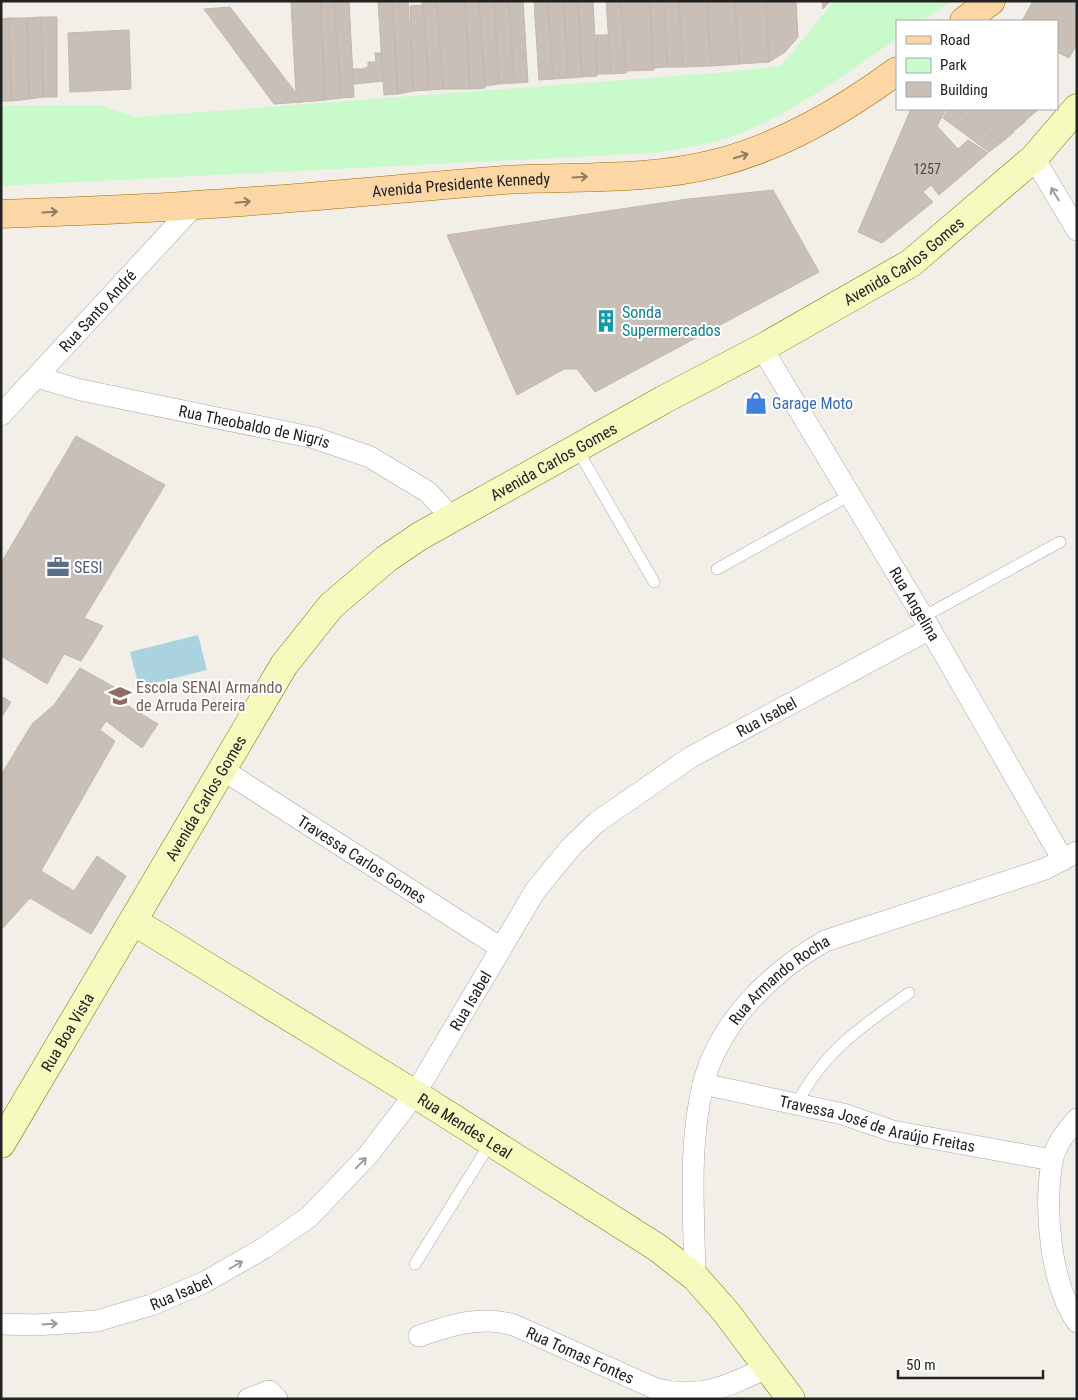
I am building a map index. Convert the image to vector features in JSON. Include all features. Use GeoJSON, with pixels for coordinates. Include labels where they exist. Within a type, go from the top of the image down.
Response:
{"type":"FeatureCollection","features":[{"type":"Feature","properties":{"kind":"main road"},"geometry":{"type":"LineString","coordinates":[[965,20],[991,1]]}},
{"type":"Feature","properties":{"kind":"main road","name":"Avenida Presidente Kennedy"},"geometry":{"type":"LineString","coordinates":[[1,214],[195,206],[507,180],[650,174],[715,164],[782,140],[837,111],[896,72]]}},
{"type":"Feature","properties":{"kind":"main road","name":"Avenida Carlos Gomes"},"geometry":{"type":"LineString","coordinates":[[133,921],[284,665],[331,606],[386,559],[420,536],[762,348],[911,263],[1034,158],[1077,108]]}},
{"type":"Feature","properties":{"kind":"main road","name":"Rua Mendes Leal"},"geometry":{"type":"LineString","coordinates":[[133,921],[415,1094],[658,1248],[695,1277],[726,1312],[791,1399]]}},
{"type":"Feature","properties":{"kind":"main road","name":"Rua Boa Vista"},"geometry":{"type":"LineString","coordinates":[[1,1144],[133,921]]}},
{"type":"Feature","properties":{"kind":"street"},"geometry":{"type":"LineString","coordinates":[[1034,158],[1077,230]]}},
{"type":"Feature","properties":{"kind":"street","name":"Rua Santo André"},"geometry":{"type":"LineString","coordinates":[[1,415],[195,206]]}},
{"type":"Feature","properties":{"kind":"street","name":"Rua Angelina"},"geometry":{"type":"LineString","coordinates":[[762,348],[926,623],[1070,856]]}},
{"type":"Feature","properties":{"kind":"street","name":"Rua Theobaldo de Nigris"},"geometry":{"type":"LineString","coordinates":[[36,377],[81,390],[315,438],[361,454],[417,484],[428,492],[452,518]]}},
{"type":"Feature","properties":{"kind":"street","name":"Rua Isabel"},"geometry":{"type":"LineString","coordinates":[[1,1324],[36,1325],[97,1321],[151,1305],[205,1282],[264,1248],[309,1217],[369,1154],[415,1094],[535,891],[571,847],[617,806],[691,757],[926,623]]}},
{"type":"Feature","properties":{"kind":"street","name":"Travessa Carlos Gomes"},"geometry":{"type":"LineString","coordinates":[[223,770],[501,948]]}},
{"type":"Feature","properties":{"kind":"street","name":"Rua Armando Rocha"},"geometry":{"type":"LineString","coordinates":[[695,1277],[695,1134],[703,1084],[713,1056],[734,1019],[777,974],[802,954],[840,935],[1045,869],[1070,856]]}},
{"type":"Feature","properties":{"kind":"street","name":"Travessa José de Araújo Freitas"},"geometry":{"type":"LineString","coordinates":[[703,1084],[843,1114],[892,1131],[1052,1160]]}},
{"type":"Feature","properties":{"kind":"street"},"geometry":{"type":"LineString","coordinates":[[1077,1119],[1061,1139],[1052,1160],[1050,1230],[1058,1276],[1071,1313],[1077,1322]]}},
{"type":"Feature","properties":{"kind":"street","name":"Rua Tomas Fontes"},"geometry":{"type":"LineString","coordinates":[[419,1336],[461,1323],[498,1320],[514,1325],[656,1389],[686,1395],[722,1389],[768,1367]]}},
{"type":"Feature","properties":{"kind":"street"},"geometry":{"type":"LineString","coordinates":[[248,1399],[273,1395]]}},
{"type":"Feature","properties":{"kind":"lane"},"geometry":{"type":"LineString","coordinates":[[576,449],[654,582]]}},
{"type":"Feature","properties":{"kind":"lane"},"geometry":{"type":"LineString","coordinates":[[717,568],[850,495]]}},
{"type":"Feature","properties":{"kind":"lane"},"geometry":{"type":"LineString","coordinates":[[926,623],[1060,542]]}},
{"type":"Feature","properties":{"kind":"lane"},"geometry":{"type":"LineString","coordinates":[[798,1104],[807,1084],[820,1066],[870,1020],[909,993]]}},
{"type":"Feature","properties":{"kind":"lane"},"geometry":{"type":"LineString","coordinates":[[415,1264],[491,1142]]}},
{"type":"Feature","properties":{"kind":"green space"},"geometry":{"type":"Polygon","coordinates":[[[834,1],[952,1],[924,20],[896,20],[896,40],[819,92],[779,116],[736,135],[695,146],[654,153],[1,186],[1,105],[100,105],[136,117],[728,72],[781,66],[834,1]]]}},
{"type":"Feature","properties":{"kind":"water"},"geometry":{"type":"Polygon","coordinates":[[[198,635],[207,670],[139,687],[130,652],[198,635]]]}},
{"type":"Feature","properties":{"kind":"building"},"geometry":{"type":"Polygon","coordinates":[[[320,1],[334,1],[341,98],[325,100],[320,1]]]}},
{"type":"Feature","properties":{"kind":"building"},"geometry":{"type":"Polygon","coordinates":[[[320,1],[325,100],[302,102],[296,93],[291,3],[320,1]]]}},
{"type":"Feature","properties":{"kind":"building"},"geometry":{"type":"Polygon","coordinates":[[[334,1],[349,1],[354,97],[341,98],[334,1]]]}},
{"type":"Feature","properties":{"kind":"building"},"geometry":{"type":"Polygon","coordinates":[[[378,1],[392,1],[398,94],[384,95],[378,1]]]}},
{"type":"Feature","properties":{"kind":"building"},"geometry":{"type":"Polygon","coordinates":[[[392,1],[408,1],[413,91],[398,94],[392,1]]]}},
{"type":"Feature","properties":{"kind":"building"},"geometry":{"type":"Polygon","coordinates":[[[422,1],[437,1],[443,89],[429,90],[422,1]]]}},
{"type":"Feature","properties":{"kind":"building"},"geometry":{"type":"Polygon","coordinates":[[[437,1],[465,1],[470,89],[443,89],[437,1]]]}},
{"type":"Feature","properties":{"kind":"building"},"geometry":{"type":"Polygon","coordinates":[[[465,1],[479,1],[485,88],[470,89],[465,1]]]}},
{"type":"Feature","properties":{"kind":"building"},"geometry":{"type":"Polygon","coordinates":[[[479,1],[494,1],[499,84],[485,86],[479,1]]]}},
{"type":"Feature","properties":{"kind":"building"},"geometry":{"type":"Polygon","coordinates":[[[494,1],[509,1],[514,83],[499,84],[494,1]]]}},
{"type":"Feature","properties":{"kind":"building"},"geometry":{"type":"Polygon","coordinates":[[[509,1],[523,1],[528,82],[514,83],[509,1]]]}},
{"type":"Feature","properties":{"kind":"building"},"geometry":{"type":"Polygon","coordinates":[[[534,1],[548,1],[553,79],[539,80],[534,1]]]}},
{"type":"Feature","properties":{"kind":"building"},"geometry":{"type":"Polygon","coordinates":[[[548,1],[564,1],[568,78],[553,79],[548,1]]]}},
{"type":"Feature","properties":{"kind":"building"},"geometry":{"type":"Polygon","coordinates":[[[564,1],[578,1],[582,77],[568,78],[564,1]]]}},
{"type":"Feature","properties":{"kind":"building"},"geometry":{"type":"Polygon","coordinates":[[[578,1],[593,1],[597,76],[582,77],[578,1]]]}},
{"type":"Feature","properties":{"kind":"building"},"geometry":{"type":"Polygon","coordinates":[[[606,1],[621,1],[626,73],[611,74],[606,1]]]}},
{"type":"Feature","properties":{"kind":"building"},"geometry":{"type":"Polygon","coordinates":[[[621,1],[650,1],[654,70],[626,71],[621,1]]]}},
{"type":"Feature","properties":{"kind":"building"},"geometry":{"type":"Polygon","coordinates":[[[650,1],[664,1],[667,67],[653,68],[650,1]]]}},
{"type":"Feature","properties":{"kind":"building"},"geometry":{"type":"Polygon","coordinates":[[[664,1],[679,1],[683,67],[667,67],[664,1]]]}},
{"type":"Feature","properties":{"kind":"building"},"geometry":{"type":"Polygon","coordinates":[[[679,1],[707,1],[711,66],[683,67],[679,1]]]}},
{"type":"Feature","properties":{"kind":"building"},"geometry":{"type":"Polygon","coordinates":[[[707,1],[735,1],[739,64],[711,66],[707,1]]]}},
{"type":"Feature","properties":{"kind":"building"},"geometry":{"type":"Polygon","coordinates":[[[735,1],[766,1],[769,62],[739,64],[735,1]]]}},
{"type":"Feature","properties":{"kind":"building"},"geometry":{"type":"Polygon","coordinates":[[[766,1],[796,1],[798,37],[785,52],[769,62],[766,1]]]}},
{"type":"Feature","properties":{"kind":"building"},"geometry":{"type":"Polygon","coordinates":[[[822,1],[830,1],[823,9],[822,1]]]}},
{"type":"Feature","properties":{"kind":"building"},"geometry":{"type":"Polygon","coordinates":[[[1033,1],[1077,1],[1077,44],[1069,58],[1058,52],[1058,20],[1023,20],[1033,1]]]}},
{"type":"Feature","properties":{"kind":"building"},"geometry":{"type":"Polygon","coordinates":[[[423,5],[429,90],[413,91],[410,6],[423,5]]]}},
{"type":"Feature","properties":{"kind":"building"},"geometry":{"type":"Polygon","coordinates":[[[230,7],[302,102],[274,104],[204,9],[230,7]]]}},
{"type":"Feature","properties":{"kind":"building"},"geometry":{"type":"Polygon","coordinates":[[[41,17],[57,17],[57,97],[43,97],[41,17]]]}},
{"type":"Feature","properties":{"kind":"building"},"geometry":{"type":"Polygon","coordinates":[[[41,17],[43,97],[29,99],[27,18],[41,17]]]}},
{"type":"Feature","properties":{"kind":"building"},"geometry":{"type":"Polygon","coordinates":[[[9,18],[27,18],[29,99],[11,101],[9,18]]]}},
{"type":"Feature","properties":{"kind":"building"},"geometry":{"type":"Polygon","coordinates":[[[9,18],[11,101],[1,101],[1,19],[9,18]]]}},
{"type":"Feature","properties":{"kind":"building"},"geometry":{"type":"Polygon","coordinates":[[[129,30],[131,89],[70,92],[68,33],[129,30]]]}},
{"type":"Feature","properties":{"kind":"building"},"geometry":{"type":"Polygon","coordinates":[[[596,35],[609,35],[610,74],[597,74],[596,35]]]}},
{"type":"Feature","properties":{"kind":"building"},"geometry":{"type":"Polygon","coordinates":[[[375,53],[381,53],[383,81],[354,84],[353,69],[362,69],[368,67],[368,62],[376,62],[375,53]]]}},
{"type":"Feature","properties":{"kind":"building"},"geometry":{"type":"Polygon","coordinates":[[[911,110],[945,110],[937,126],[958,149],[968,140],[988,153],[939,195],[931,185],[923,192],[933,202],[882,243],[858,232],[911,110]]]}},
{"type":"Feature","properties":{"kind":"building"},"geometry":{"type":"Polygon","coordinates":[[[947,110],[954,110],[1002,142],[989,152],[943,118],[947,110]]]}},
{"type":"Feature","properties":{"kind":"building"},"geometry":{"type":"Polygon","coordinates":[[[954,110],[979,110],[1014,132],[1002,142],[954,110]]]}},
{"type":"Feature","properties":{"kind":"building"},"geometry":{"type":"Polygon","coordinates":[[[981,110],[1008,110],[1026,121],[1014,131],[981,110]]]}},
{"type":"Feature","properties":{"kind":"building"},"geometry":{"type":"Polygon","coordinates":[[[1010,110],[1038,110],[1026,120],[1010,110]]]}},
{"type":"Feature","properties":{"kind":"building","name":"Sonda Supermercados"},"geometry":{"type":"Polygon","coordinates":[[[773,190],[819,272],[595,392],[577,369],[564,369],[517,395],[447,235],[688,199],[773,190]]]}},
{"type":"Feature","properties":{"kind":"building"},"geometry":{"type":"Polygon","coordinates":[[[76,436],[165,485],[84,618],[103,626],[81,661],[64,654],[47,684],[1,656],[1,563],[76,436]]]}},
{"type":"Feature","properties":{"kind":"building"},"geometry":{"type":"Polygon","coordinates":[[[80,668],[123,692],[115,698],[158,724],[142,748],[106,721],[100,730],[115,741],[41,871],[74,891],[97,856],[126,876],[91,934],[30,898],[1,930],[1,775],[32,724],[54,705],[80,668]]]}},
{"type":"Feature","properties":{"kind":"building"},"geometry":{"type":"Polygon","coordinates":[[[1,696],[11,702],[1,718],[1,696]]]}},
{"type":"Feature","properties":{"kind":"place","name":"Sonda Supermercados"},"geometry":{"type":"Point","coordinates":[606,321]}},
{"type":"Feature","properties":{"kind":"place","name":"Garage Moto"},"geometry":{"type":"Point","coordinates":[756,403]}},
{"type":"Feature","properties":{"kind":"place","name":"SESI"},"geometry":{"type":"Point","coordinates":[58,567]}},
{"type":"Feature","properties":{"kind":"place","name":"Escola SENAI Armando de Arruda Pereira"},"geometry":{"type":"Point","coordinates":[120,696]}}]}
